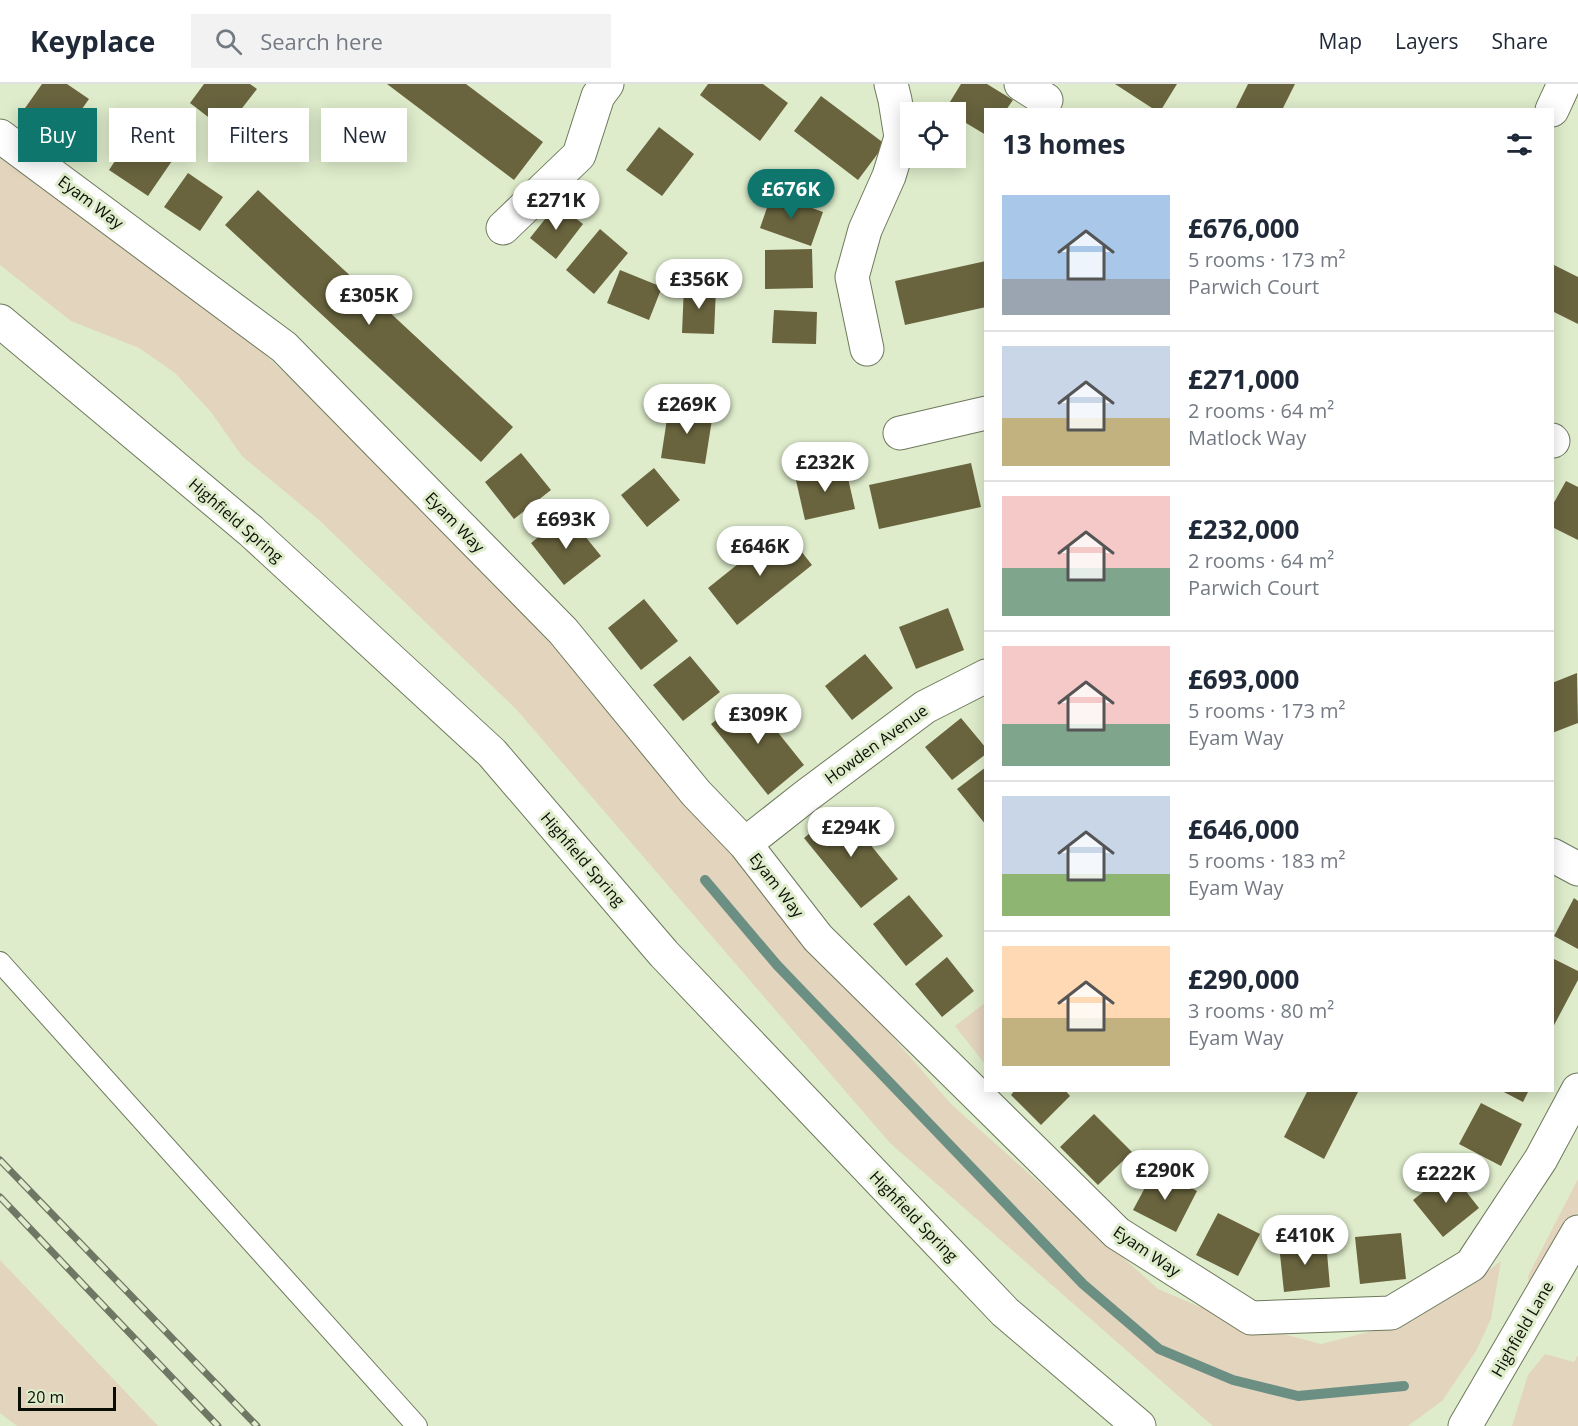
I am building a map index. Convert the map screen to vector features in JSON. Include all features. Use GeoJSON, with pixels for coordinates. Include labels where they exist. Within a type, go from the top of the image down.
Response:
{"type":"FeatureCollection","features":[{"type":"Feature","properties":{"kind":"street"},"geometry":{"type":"LineString","coordinates":[[503,228],[579,155],[598,96],[607,84]]}},
{"type":"Feature","properties":{"kind":"street"},"geometry":{"type":"LineString","coordinates":[[867,349],[852,277],[865,230],[889,176],[901,137],[891,84]]}},
{"type":"Feature","properties":{"kind":"street"},"geometry":{"type":"LineString","coordinates":[[1553,108],[1564,84]]}},
{"type":"Feature","properties":{"kind":"street","name":"Eyam Way"},"geometry":{"type":"LineString","coordinates":[[0,136],[284,347],[563,631],[696,793],[745,844],[818,938],[1117,1233],[1251,1318],[1391,1313],[1471,1265],[1542,1159],[1578,1090]]}},
{"type":"Feature","properties":{"kind":"street","name":"Highfield Spring"},"geometry":{"type":"LineString","coordinates":[[0,321],[251,531],[492,753],[664,954],[1005,1312],[1139,1426]]}},
{"type":"Feature","properties":{"kind":"street"},"geometry":{"type":"LineString","coordinates":[[900,433],[984,413]]}},
{"type":"Feature","properties":{"kind":"street","name":"Howden Avenue"},"geometry":{"type":"LineString","coordinates":[[745,844],[925,707],[984,677]]}},
{"type":"Feature","properties":{"kind":"street"},"geometry":{"type":"LineString","coordinates":[[1554,856],[1578,869]]}},
{"type":"Feature","properties":{"kind":"street","name":"Highfield Lane"},"geometry":{"type":"LineString","coordinates":[[1465,1426],[1578,1232]]}},
{"type":"Feature","properties":{"kind":"lane"},"geometry":{"type":"LineString","coordinates":[[0,962],[417,1426]]}},
{"type":"Feature","properties":{"kind":"shaded area"},"geometry":{"type":"Polygon","coordinates":[[[0,146],[18,159],[18,162],[22,162],[184,278],[315,402],[584,666],[767,892],[951,1104],[1158,1289],[1231,1320],[1321,1344],[1412,1321],[1468,1286],[1501,1261],[1491,1319],[1476,1351],[1442,1401],[1408,1426],[1213,1426],[890,1143],[516,709],[319,520],[242,456],[211,412],[175,373],[139,348],[71,321],[0,265],[0,146]]]}},
{"type":"Feature","properties":{"kind":"shaded area"},"geometry":{"type":"Polygon","coordinates":[[[984,1004],[984,1063],[955,1026],[984,1004]]]}},
{"type":"Feature","properties":{"kind":"shaded area"},"geometry":{"type":"Polygon","coordinates":[[[1578,1179],[1578,1212],[1547,1269],[1529,1285],[1528,1276],[1578,1179]]]}},
{"type":"Feature","properties":{"kind":"shaded area"},"geometry":{"type":"Polygon","coordinates":[[[0,1260],[158,1426],[17,1426],[0,1413],[0,1260]]]}},
{"type":"Feature","properties":{"kind":"shaded area"},"geometry":{"type":"Polygon","coordinates":[[[1545,1354],[1574,1362],[1578,1355],[1578,1426],[1512,1426],[1528,1375],[1545,1354]]]}},
{"type":"Feature","properties":{"kind":"building"},"geometry":{"type":"Polygon","coordinates":[[[42,84],[67,84],[89,99],[83,108],[25,108],[42,84]]]}},
{"type":"Feature","properties":{"kind":"building"},"geometry":{"type":"Polygon","coordinates":[[[204,84],[250,84],[257,89],[242,108],[208,108],[208,117],[190,103],[204,84]]]}},
{"type":"Feature","properties":{"kind":"building"},"geometry":{"type":"Polygon","coordinates":[[[387,84],[466,84],[543,142],[514,180],[387,84]]]}},
{"type":"Feature","properties":{"kind":"building"},"geometry":{"type":"Polygon","coordinates":[[[708,84],[763,84],[788,103],[760,141],[700,95],[708,84]]]}},
{"type":"Feature","properties":{"kind":"building"},"geometry":{"type":"Polygon","coordinates":[[[961,84],[987,84],[1013,100],[1007,108],[984,108],[984,134],[966,123],[966,102],[950,102],[961,84]]]}},
{"type":"Feature","properties":{"kind":"building"},"geometry":{"type":"Polygon","coordinates":[[[1115,84],[1177,84],[1162,108],[1152,108],[1115,84]]]}},
{"type":"Feature","properties":{"kind":"building"},"geometry":{"type":"Polygon","coordinates":[[[1248,84],[1295,84],[1283,108],[1236,108],[1248,84]]]}},
{"type":"Feature","properties":{"kind":"building"},"geometry":{"type":"Polygon","coordinates":[[[821,96],[885,144],[858,180],[794,131],[821,96]]]}},
{"type":"Feature","properties":{"kind":"building"},"geometry":{"type":"Polygon","coordinates":[[[659,127],[694,154],[662,196],[626,170],[659,127]]]}},
{"type":"Feature","properties":{"kind":"building"},"geometry":{"type":"Polygon","coordinates":[[[114,162],[171,162],[148,196],[109,170],[114,162]]]}},
{"type":"Feature","properties":{"kind":"building"},"geometry":{"type":"Polygon","coordinates":[[[188,173],[223,197],[200,231],[164,207],[188,173]]]}},
{"type":"Feature","properties":{"kind":"building"},"geometry":{"type":"Polygon","coordinates":[[[258,190],[513,427],[481,462],[225,225],[258,190]]]}},
{"type":"Feature","properties":{"kind":"building"},"geometry":{"type":"Polygon","coordinates":[[[772,193],[823,212],[811,246],[760,228],[772,193]]]}},
{"type":"Feature","properties":{"kind":"building"},"geometry":{"type":"Polygon","coordinates":[[[557,204],[583,224],[556,259],[530,238],[557,204]]]}},
{"type":"Feature","properties":{"kind":"building"},"geometry":{"type":"Polygon","coordinates":[[[600,229],[628,253],[594,294],[566,270],[600,229]]]}},
{"type":"Feature","properties":{"kind":"building"},"geometry":{"type":"Polygon","coordinates":[[[812,249],[813,288],[765,289],[765,250],[812,249]]]}},
{"type":"Feature","properties":{"kind":"building"},"geometry":{"type":"Polygon","coordinates":[[[984,261],[984,307],[905,325],[895,281],[984,261]]]}},
{"type":"Feature","properties":{"kind":"building"},"geometry":{"type":"Polygon","coordinates":[[[1554,265],[1578,277],[1578,324],[1554,312],[1554,265]]]}},
{"type":"Feature","properties":{"kind":"building"},"geometry":{"type":"Polygon","coordinates":[[[620,270],[662,287],[649,320],[607,303],[620,270]]]}},
{"type":"Feature","properties":{"kind":"building"},"geometry":{"type":"Polygon","coordinates":[[[684,286],[716,288],[714,334],[682,333],[684,286]]]}},
{"type":"Feature","properties":{"kind":"building"},"geometry":{"type":"Polygon","coordinates":[[[774,310],[817,312],[816,344],[772,343],[774,310]]]}},
{"type":"Feature","properties":{"kind":"building"},"geometry":{"type":"Polygon","coordinates":[[[669,406],[713,413],[705,464],[661,458],[669,406]]]}},
{"type":"Feature","properties":{"kind":"building"},"geometry":{"type":"Polygon","coordinates":[[[521,453],[551,490],[514,519],[485,482],[521,453]]]}},
{"type":"Feature","properties":{"kind":"building"},"geometry":{"type":"Polygon","coordinates":[[[971,463],[981,507],[879,529],[869,485],[971,463]]]}},
{"type":"Feature","properties":{"kind":"building"},"geometry":{"type":"Polygon","coordinates":[[[845,465],[855,509],[805,520],[795,476],[845,465]]]}},
{"type":"Feature","properties":{"kind":"building"},"geometry":{"type":"Polygon","coordinates":[[[654,468],[680,500],[647,527],[621,495],[654,468]]]}},
{"type":"Feature","properties":{"kind":"building"},"geometry":{"type":"Polygon","coordinates":[[[1566,481],[1578,487],[1578,540],[1554,528],[1554,502],[1566,481]]]}},
{"type":"Feature","properties":{"kind":"building"},"geometry":{"type":"Polygon","coordinates":[[[567,514],[601,556],[564,585],[531,543],[567,514]]]}},
{"type":"Feature","properties":{"kind":"building"},"geometry":{"type":"Polygon","coordinates":[[[783,528],[812,565],[737,625],[708,588],[783,528]]]}},
{"type":"Feature","properties":{"kind":"building"},"geometry":{"type":"Polygon","coordinates":[[[644,599],[678,641],[641,670],[608,628],[644,599]]]}},
{"type":"Feature","properties":{"kind":"building"},"geometry":{"type":"Polygon","coordinates":[[[948,608],[964,650],[916,669],[899,627],[948,608]]]}},
{"type":"Feature","properties":{"kind":"building"},"geometry":{"type":"Polygon","coordinates":[[[865,654],[893,688],[852,720],[825,686],[865,654]]]}},
{"type":"Feature","properties":{"kind":"building"},"geometry":{"type":"Polygon","coordinates":[[[690,656],[720,692],[683,721],[653,685],[690,656]]]}},
{"type":"Feature","properties":{"kind":"building"},"geometry":{"type":"Polygon","coordinates":[[[1577,673],[1578,723],[1554,732],[1554,682],[1577,673]]]}},
{"type":"Feature","properties":{"kind":"building"},"geometry":{"type":"Polygon","coordinates":[[[748,695],[804,765],[768,795],[711,724],[748,695]]]}},
{"type":"Feature","properties":{"kind":"building"},"geometry":{"type":"Polygon","coordinates":[[[961,718],[984,746],[984,756],[952,780],[925,747],[961,718]]]}},
{"type":"Feature","properties":{"kind":"building"},"geometry":{"type":"Polygon","coordinates":[[[984,769],[984,823],[957,789],[984,769]]]}},
{"type":"Feature","properties":{"kind":"building"},"geometry":{"type":"Polygon","coordinates":[[[841,808],[898,879],[861,908],[804,838],[841,808]]]}},
{"type":"Feature","properties":{"kind":"building"},"geometry":{"type":"Polygon","coordinates":[[[909,895],[943,936],[906,966],[873,924],[909,895]]]}},
{"type":"Feature","properties":{"kind":"building"},"geometry":{"type":"Polygon","coordinates":[[[1574,898],[1578,901],[1578,949],[1554,936],[1574,898]]]}},
{"type":"Feature","properties":{"kind":"building"},"geometry":{"type":"Polygon","coordinates":[[[947,957],[974,991],[942,1017],[915,984],[947,957]]]}},
{"type":"Feature","properties":{"kind":"building"},"geometry":{"type":"Polygon","coordinates":[[[1554,959],[1578,971],[1578,980],[1554,1025],[1554,959]]]}},
{"type":"Feature","properties":{"kind":"building"},"geometry":{"type":"Polygon","coordinates":[[[1013,1092],[1067,1092],[1070,1096],[1041,1125],[1011,1095],[1013,1092]]]}},
{"type":"Feature","properties":{"kind":"building"},"geometry":{"type":"Polygon","coordinates":[[[1307,1092],[1358,1092],[1324,1159],[1284,1137],[1307,1092]]]}},
{"type":"Feature","properties":{"kind":"building"},"geometry":{"type":"Polygon","coordinates":[[[1504,1092],[1528,1092],[1523,1102],[1504,1092]]]}},
{"type":"Feature","properties":{"kind":"building"},"geometry":{"type":"Polygon","coordinates":[[[1481,1103],[1522,1124],[1501,1166],[1459,1144],[1481,1103]]]}},
{"type":"Feature","properties":{"kind":"building"},"geometry":{"type":"Polygon","coordinates":[[[1094,1114],[1132,1152],[1098,1185],[1060,1147],[1094,1114]]]}},
{"type":"Feature","properties":{"kind":"building"},"geometry":{"type":"Polygon","coordinates":[[[1155,1169],[1197,1191],[1176,1232],[1133,1210],[1155,1169]]]}},
{"type":"Feature","properties":{"kind":"building"},"geometry":{"type":"Polygon","coordinates":[[[1450,1171],[1479,1208],[1443,1237],[1413,1200],[1450,1171]]]}},
{"type":"Feature","properties":{"kind":"building"},"geometry":{"type":"Polygon","coordinates":[[[1218,1213],[1260,1234],[1238,1276],[1196,1255],[1218,1213]]]}},
{"type":"Feature","properties":{"kind":"building"},"geometry":{"type":"Polygon","coordinates":[[[1401,1233],[1406,1279],[1360,1284],[1355,1237],[1401,1233]]]}},
{"type":"Feature","properties":{"kind":"building"},"geometry":{"type":"Polygon","coordinates":[[[1326,1241],[1330,1287],[1284,1292],[1279,1245],[1326,1241]]]}},
{"type":"Feature","properties":{"kind":"waterway"},"geometry":{"type":"LineString","coordinates":[[705,880],[777,965],[1083,1284],[1159,1349],[1233,1380],[1298,1396],[1404,1386]]}},
{"type":"Feature","properties":{"kind":"railway"},"geometry":{"type":"LineString","coordinates":[[0,1160],[257,1426]]}},
{"type":"Feature","properties":{"kind":"railway"},"geometry":{"type":"LineString","coordinates":[[0,1197],[218,1426]]}}]}
